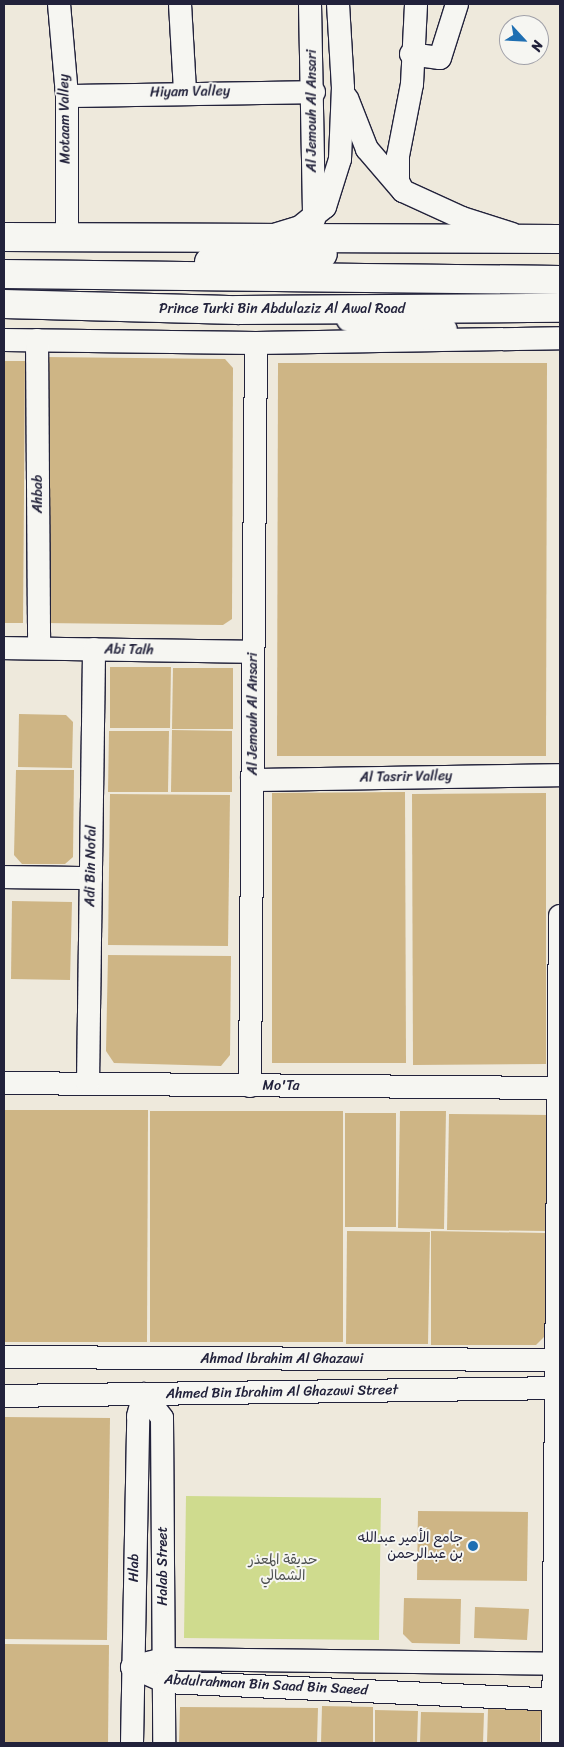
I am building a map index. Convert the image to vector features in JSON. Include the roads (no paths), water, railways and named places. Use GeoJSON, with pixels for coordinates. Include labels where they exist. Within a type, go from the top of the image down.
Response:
{"type":"FeatureCollection","features":[{"type":"Feature","properties":{"kind":"main road"},"geometry":{"type":"LineString","coordinates":[[4,237],[67,235],[560,239]]}},
{"type":"Feature","properties":{"kind":"main road"},"geometry":{"type":"LineString","coordinates":[[57,276],[529,240]]}},
{"type":"Feature","properties":{"kind":"main road"},"geometry":{"type":"LineString","coordinates":[[4,274],[560,280]]}},
{"type":"Feature","properties":{"kind":"main road","name":"Prince Turki Bin Abdulaziz Al Awal Road"},"geometry":{"type":"LineString","coordinates":[[4,304],[238,310],[560,308]]}},
{"type":"Feature","properties":{"kind":"street","name":"Motaam Valley"},"geometry":{"type":"LineString","coordinates":[[59,4],[66,96],[67,235]]}},
{"type":"Feature","properties":{"kind":"street"},"geometry":{"type":"LineString","coordinates":[[180,4],[185,92]]}},
{"type":"Feature","properties":{"kind":"street","name":"Al Jemouh Al Ansari"},"geometry":{"type":"LineString","coordinates":[[310,4],[314,92],[314,219]]}},
{"type":"Feature","properties":{"kind":"street"},"geometry":{"type":"LineString","coordinates":[[269,237],[314,219],[325,207],[340,159],[343,88],[338,4]]}},
{"type":"Feature","properties":{"kind":"street"},"geometry":{"type":"LineString","coordinates":[[403,191],[398,182],[398,156],[412,84],[411,54],[416,4]]}},
{"type":"Feature","properties":{"kind":"street"},"geometry":{"type":"LineString","coordinates":[[411,54],[440,58],[457,4]]}},
{"type":"Feature","properties":{"kind":"street"},"geometry":{"type":"LineString","coordinates":[[343,88],[367,149],[403,191],[462,218],[529,240]]}},
{"type":"Feature","properties":{"kind":"street","name":"Hiyam Valley"},"geometry":{"type":"LineString","coordinates":[[66,96],[185,92],[314,92]]}},
{"type":"Feature","properties":{"kind":"street"},"geometry":{"type":"LineString","coordinates":[[238,310],[560,338]]}},
{"type":"Feature","properties":{"kind":"street"},"geometry":{"type":"LineString","coordinates":[[4,340],[256,343],[536,337]]}},
{"type":"Feature","properties":{"kind":"street","name":"Ahbab"},"geometry":{"type":"LineString","coordinates":[[37,340],[39,648]]}},
{"type":"Feature","properties":{"kind":"street","name":"Al Jemouh Al Ansari"},"geometry":{"type":"LineString","coordinates":[[250,1086],[256,343]]}},
{"type":"Feature","properties":{"kind":"street","name":"Abi Talh"},"geometry":{"type":"LineString","coordinates":[[4,648],[253,652]]}},
{"type":"Feature","properties":{"kind":"street","name":"Adi Bin Nofal"},"geometry":{"type":"LineString","coordinates":[[88,1083],[94,649]]}},
{"type":"Feature","properties":{"kind":"street","name":"Al Tasrir Valley"},"geometry":{"type":"LineString","coordinates":[[252,780],[560,775]]}},
{"type":"Feature","properties":{"kind":"street"},"geometry":{"type":"LineString","coordinates":[[4,877],[91,878]]}},
{"type":"Feature","properties":{"kind":"street"},"geometry":{"type":"LineString","coordinates":[[553,1743],[557,1700],[560,916]]}},
{"type":"Feature","properties":{"kind":"street","name":"Mo'Ta"},"geometry":{"type":"LineString","coordinates":[[4,1083],[558,1088]]}},
{"type":"Feature","properties":{"kind":"street","name":"Ahmad Ibrahim Al Ghazawi"},"geometry":{"type":"LineString","coordinates":[[4,1357],[558,1360]]}},
{"type":"Feature","properties":{"kind":"street","name":"Ahmed Bin Ibrahim Al Ghazawi Street"},"geometry":{"type":"LineString","coordinates":[[4,1396],[558,1388]]}},
{"type":"Feature","properties":{"kind":"street","name":"Halab Street"},"geometry":{"type":"LineString","coordinates":[[144,1394],[162,1418],[164,1743]]}},
{"type":"Feature","properties":{"kind":"street","name":"Hlab"},"geometry":{"type":"LineString","coordinates":[[132,1743],[138,1416],[144,1394]]}},
{"type":"Feature","properties":{"kind":"street","name":"Abdulrahman Bin Saad Bin Saeed"},"geometry":{"type":"LineString","coordinates":[[132,1667],[163,1659],[557,1664]]}},
{"type":"Feature","properties":{"kind":"street","name":"Abdulrahman Bin Saad Bin Saeed"},"geometry":{"type":"LineString","coordinates":[[132,1667],[165,1682],[557,1700]]}},
{"type":"Feature","properties":{"kind":"place","name":"جامع الأمير عبدالله بن عبدالرحمن"},"geometry":{"type":"Point","coordinates":[473,1546]}},
{"type":"Feature","properties":{"kind":"park label","name":"حديقة المعذر الشمالي"},"geometry":{"type":"Point","coordinates":[283,1568]}}]}
